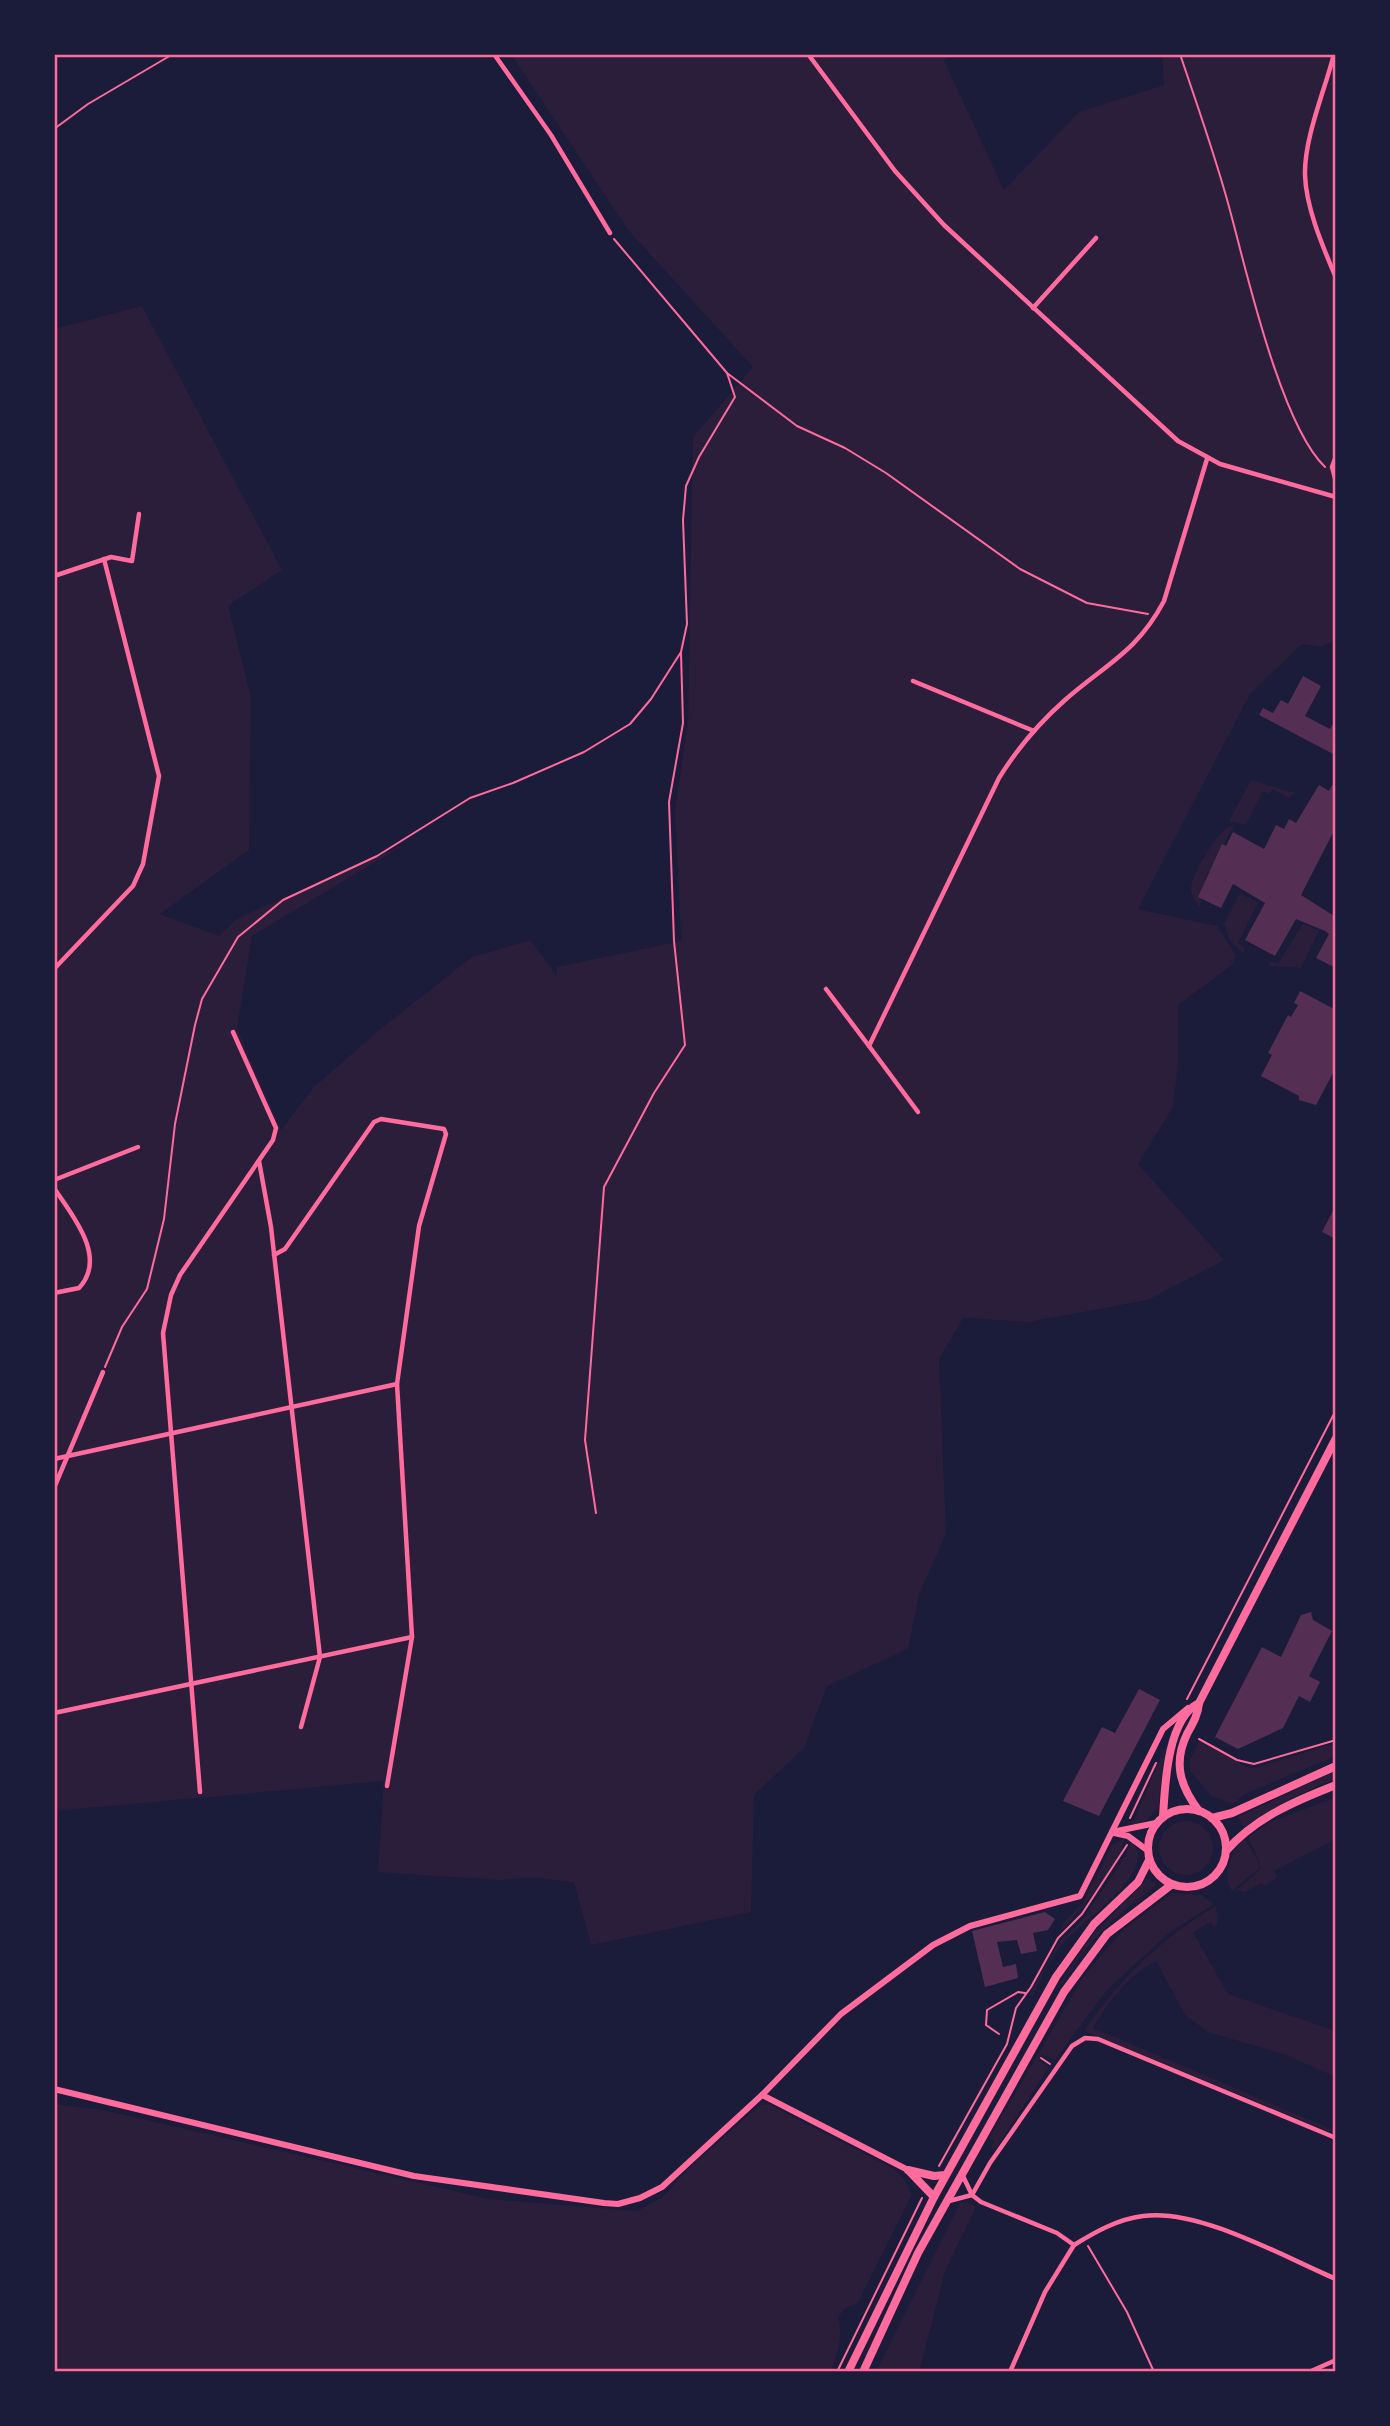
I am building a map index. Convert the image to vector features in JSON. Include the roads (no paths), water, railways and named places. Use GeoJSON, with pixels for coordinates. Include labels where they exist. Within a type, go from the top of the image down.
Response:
{"type":"FeatureCollection","features":[{"type":"Feature","properties":{"kind":"main road"},"geometry":{"type":"LineString","coordinates":[[1199,1811],[1184,1788],[1179,1770],[1182,1746],[1198,1713],[1199,1703],[1336,1438]]}},
{"type":"Feature","properties":{"kind":"main road"},"geometry":{"type":"LineString","coordinates":[[848,2372],[933,2197],[1068,1958],[1094,1924],[1138,1882],[1159,1820],[1172,1747],[1188,1708],[1199,1703]]}},
{"type":"Feature","properties":{"kind":"main road"},"geometry":{"type":"LineString","coordinates":[[1212,1818],[1232,1813],[1336,1766]]}},
{"type":"Feature","properties":{"kind":"main road"},"geometry":{"type":"LineString","coordinates":[[1226,1851],[1242,1833],[1255,1825],[1294,1802],[1336,1785]]}},
{"type":"Feature","properties":{"kind":"main road"},"geometry":{"type":"LineString","coordinates":[[1148,1855],[1160,1878],[1171,1885],[1195,1887],[1209,1881],[1221,1868],[1226,1851],[1224,1836],[1212,1818],[1199,1811],[1185,1809],[1159,1820]]}},
{"type":"Feature","properties":{"kind":"main road"},"geometry":{"type":"LineString","coordinates":[[863,2372],[901,2287],[961,2173],[1047,2020],[1086,1958],[1121,1921],[1171,1885]]}},
{"type":"Feature","properties":{"kind":"main road"},"geometry":{"type":"LineString","coordinates":[[908,2170],[934,2176],[945,2175]]}},
{"type":"Feature","properties":{"kind":"main road"},"geometry":{"type":"LineString","coordinates":[[908,2170],[933,2197]]}},
{"type":"Feature","properties":{"kind":"street"},"geometry":{"type":"LineString","coordinates":[[494,54],[551,135],[610,233]]}},
{"type":"Feature","properties":{"kind":"street"},"geometry":{"type":"LineString","coordinates":[[808,54],[895,171],[944,225],[1178,441],[1207,459],[1336,497]]}},
{"type":"Feature","properties":{"kind":"street"},"geometry":{"type":"LineString","coordinates":[[1335,54],[1309,148],[1305,174],[1309,199],[1336,278]]}},
{"type":"Feature","properties":{"kind":"street"},"geometry":{"type":"LineString","coordinates":[[1033,308],[1096,238]]}},
{"type":"Feature","properties":{"kind":"street"},"geometry":{"type":"LineString","coordinates":[[1334,479],[1336,456]]}},
{"type":"Feature","properties":{"kind":"street"},"geometry":{"type":"LineString","coordinates":[[869,1045],[999,778],[1034,731],[1065,700],[1117,662],[1141,639],[1156,616],[1164,601],[1207,459]]}},
{"type":"Feature","properties":{"kind":"street"},"geometry":{"type":"LineString","coordinates":[[54,576],[104,559],[132,561],[139,514]]}},
{"type":"Feature","properties":{"kind":"street"},"geometry":{"type":"LineString","coordinates":[[54,970],[134,886],[143,864],[159,776],[104,559]]}},
{"type":"Feature","properties":{"kind":"street"},"geometry":{"type":"LineString","coordinates":[[913,681],[1034,731]]}},
{"type":"Feature","properties":{"kind":"street"},"geometry":{"type":"LineString","coordinates":[[826,989],[918,1112]]}},
{"type":"Feature","properties":{"kind":"street"},"geometry":{"type":"LineString","coordinates":[[200,1792],[163,1346],[167,1310],[180,1275],[273,1140],[276,1128],[233,1032]]}},
{"type":"Feature","properties":{"kind":"street"},"geometry":{"type":"LineString","coordinates":[[274,1255],[285,1249],[374,1122],[381,1119],[444,1129],[446,1134],[419,1226],[397,1384],[412,1637],[387,1786]]}},
{"type":"Feature","properties":{"kind":"street"},"geometry":{"type":"LineString","coordinates":[[54,1180],[138,1147]]}},
{"type":"Feature","properties":{"kind":"street"},"geometry":{"type":"LineString","coordinates":[[259,1161],[274,1255],[320,1657],[301,1727]]}},
{"type":"Feature","properties":{"kind":"street"},"geometry":{"type":"LineString","coordinates":[[54,1188],[85,1234],[89,1259],[88,1273],[79,1288],[54,1293]]}},
{"type":"Feature","properties":{"kind":"street"},"geometry":{"type":"LineString","coordinates":[[54,1488],[103,1372]]}},
{"type":"Feature","properties":{"kind":"street"},"geometry":{"type":"LineString","coordinates":[[54,1459],[397,1384]]}},
{"type":"Feature","properties":{"kind":"street"},"geometry":{"type":"LineString","coordinates":[[54,1713],[412,1637]]}},
{"type":"Feature","properties":{"kind":"street"},"geometry":{"type":"LineString","coordinates":[[54,2089],[414,2176],[618,2204],[640,2198],[662,2187],[762,2095],[841,2014],[933,1945],[970,1926],[1080,1896],[1163,1728],[1188,1708]]}},
{"type":"Feature","properties":{"kind":"street"},"geometry":{"type":"LineString","coordinates":[[1112,1832],[1159,1820]]}},
{"type":"Feature","properties":{"kind":"street"},"geometry":{"type":"LineString","coordinates":[[1112,1832],[1128,1836],[1148,1855]]}},
{"type":"Feature","properties":{"kind":"street"},"geometry":{"type":"LineString","coordinates":[[946,2202],[972,2195],[990,2163],[1057,2068],[1077,2041],[1085,2038],[1098,2039],[1336,2138]]}},
{"type":"Feature","properties":{"kind":"street"},"geometry":{"type":"LineString","coordinates":[[762,2095],[908,2170]]}},
{"type":"Feature","properties":{"kind":"street"},"geometry":{"type":"LineString","coordinates":[[961,2173],[972,2195],[991,2208],[1057,2233],[1074,2245]]}},
{"type":"Feature","properties":{"kind":"street"},"geometry":{"type":"LineString","coordinates":[[1010,2372],[1045,2292],[1074,2245],[1126,2219],[1159,2214],[1179,2216],[1216,2227],[1336,2279]]}},
{"type":"Feature","properties":{"kind":"street"},"geometry":{"type":"LineString","coordinates":[[1309,2372],[1336,2360]]}}]}
